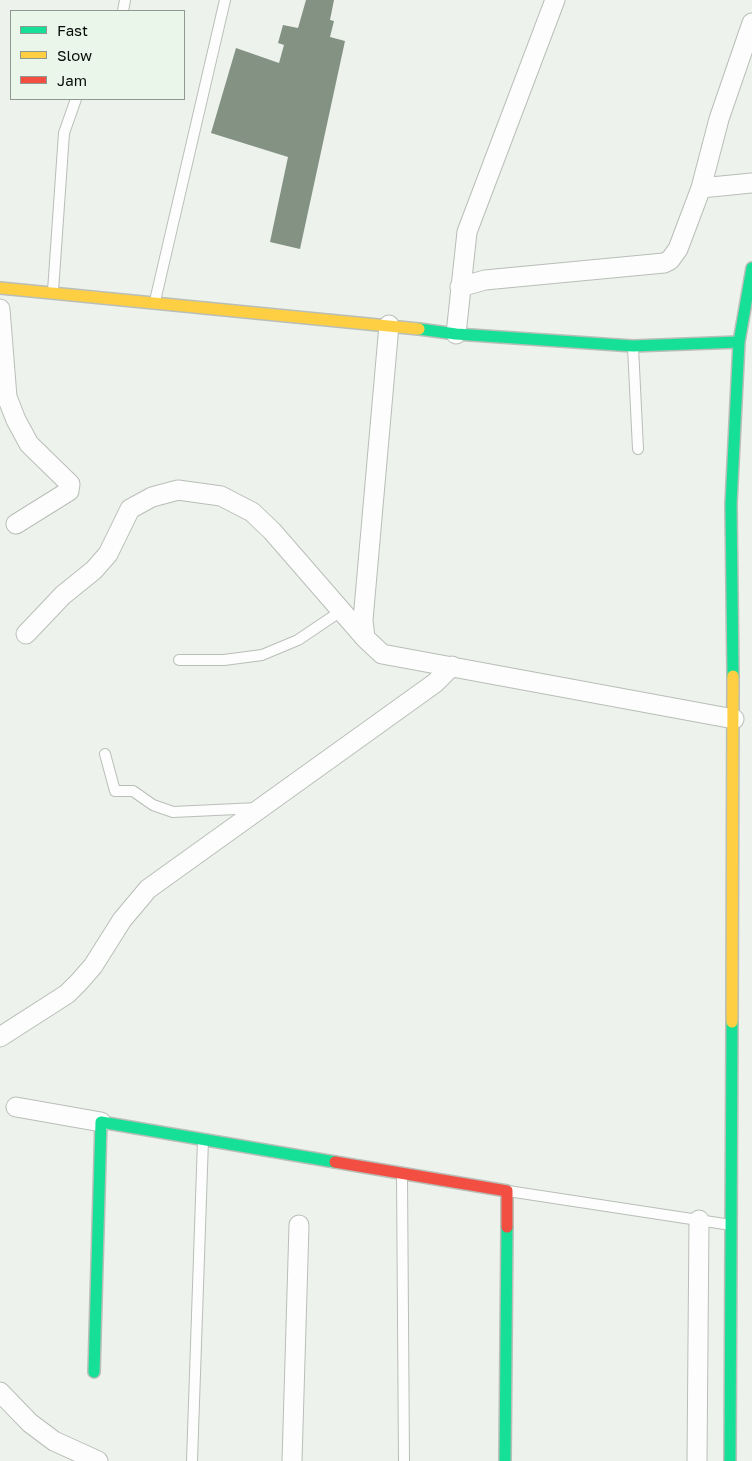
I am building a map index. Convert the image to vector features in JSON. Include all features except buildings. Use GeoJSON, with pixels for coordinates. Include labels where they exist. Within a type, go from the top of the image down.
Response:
{"type":"FeatureCollection","features":[{"type":"Feature","properties":{"kind":"street"},"geometry":{"type":"LineString","coordinates":[[456,334],[467,232],[555,0]]}},
{"type":"Feature","properties":{"kind":"street"},"geometry":{"type":"LineString","coordinates":[[460,287],[485,280],[664,263],[670,260],[678,249],[701,188],[718,119],[752,23]]}},
{"type":"Feature","properties":{"kind":"street"},"geometry":{"type":"LineString","coordinates":[[701,188],[752,183]]}},
{"type":"Feature","properties":{"kind":"street"},"geometry":{"type":"LineString","coordinates":[[730,1461],[734,719],[732,504],[739,342],[752,268]]}},
{"type":"Feature","properties":{"kind":"street"},"geometry":{"type":"LineString","coordinates":[[0,288],[155,301],[389,325],[456,334],[633,346],[739,342]]}},
{"type":"Feature","properties":{"kind":"street"},"geometry":{"type":"LineString","coordinates":[[0,309],[7,397],[16,420],[29,444],[70,484],[69,491],[16,524]]}},
{"type":"Feature","properties":{"kind":"street"},"geometry":{"type":"LineString","coordinates":[[365,638],[364,620],[389,325]]}},
{"type":"Feature","properties":{"kind":"street"},"geometry":{"type":"LineString","coordinates":[[26,634],[63,595],[94,570],[108,554],[130,509],[152,497],[178,490],[221,496],[252,512],[365,638],[382,654],[734,719]]}},
{"type":"Feature","properties":{"kind":"street"},"geometry":{"type":"LineString","coordinates":[[0,1037],[67,994],[79,982],[93,966],[122,920],[148,889],[435,683],[452,666]]}},
{"type":"Feature","properties":{"kind":"street"},"geometry":{"type":"LineString","coordinates":[[16,1108],[402,1175],[507,1191],[505,1461]]}},
{"type":"Feature","properties":{"kind":"street"},"geometry":{"type":"LineString","coordinates":[[94,1372],[101,1122]]}},
{"type":"Feature","properties":{"kind":"street"},"geometry":{"type":"LineString","coordinates":[[698,1220],[698,1461]]}},
{"type":"Feature","properties":{"kind":"street"},"geometry":{"type":"LineString","coordinates":[[292,1461],[299,1225]]}},
{"type":"Feature","properties":{"kind":"street"},"geometry":{"type":"LineString","coordinates":[[0,1392],[30,1423],[54,1441],[98,1461]]}},
{"type":"Feature","properties":{"kind":"lane"},"geometry":{"type":"LineString","coordinates":[[155,301],[225,0]]}},
{"type":"Feature","properties":{"kind":"lane"},"geometry":{"type":"LineString","coordinates":[[53,292],[64,133],[76,100]]}},
{"type":"Feature","properties":{"kind":"lane"},"geometry":{"type":"LineString","coordinates":[[633,346],[638,449]]}},
{"type":"Feature","properties":{"kind":"lane"},"geometry":{"type":"LineString","coordinates":[[179,660],[224,660],[262,656],[298,640],[341,611]]}},
{"type":"Feature","properties":{"kind":"lane"},"geometry":{"type":"LineString","coordinates":[[105,754],[115,790],[133,791],[153,805],[173,812],[264,807]]}},
{"type":"Feature","properties":{"kind":"lane"},"geometry":{"type":"LineString","coordinates":[[192,1461],[203,1139]]}},
{"type":"Feature","properties":{"kind":"lane"},"geometry":{"type":"LineString","coordinates":[[402,1175],[404,1461]]}},
{"type":"Feature","properties":{"kind":"lane"},"geometry":{"type":"LineString","coordinates":[[507,1191],[732,1225]]}},
{"type":"Feature","properties":{"kind":"traffic: fast"},"geometry":{"type":"LineString","coordinates":[[733,676],[731,504],[739,342],[752,268]]}},
{"type":"Feature","properties":{"kind":"traffic: fast"},"geometry":{"type":"LineString","coordinates":[[419,329],[456,334],[633,346],[739,342]]}},
{"type":"Feature","properties":{"kind":"traffic: fast"},"geometry":{"type":"LineString","coordinates":[[730,1461],[732,1022]]}},
{"type":"Feature","properties":{"kind":"traffic: fast"},"geometry":{"type":"LineString","coordinates":[[94,1372],[101,1122],[335,1162]]}},
{"type":"Feature","properties":{"kind":"traffic: fast"},"geometry":{"type":"LineString","coordinates":[[505,1461],[507,1227]]}},
{"type":"Feature","properties":{"kind":"traffic: slow"},"geometry":{"type":"LineString","coordinates":[[0,288],[419,329]]}},
{"type":"Feature","properties":{"kind":"traffic: slow"},"geometry":{"type":"LineString","coordinates":[[732,1022],[733,676]]}},
{"type":"Feature","properties":{"kind":"traffic: jam"},"geometry":{"type":"LineString","coordinates":[[335,1162],[507,1191],[507,1227]]}}]}
